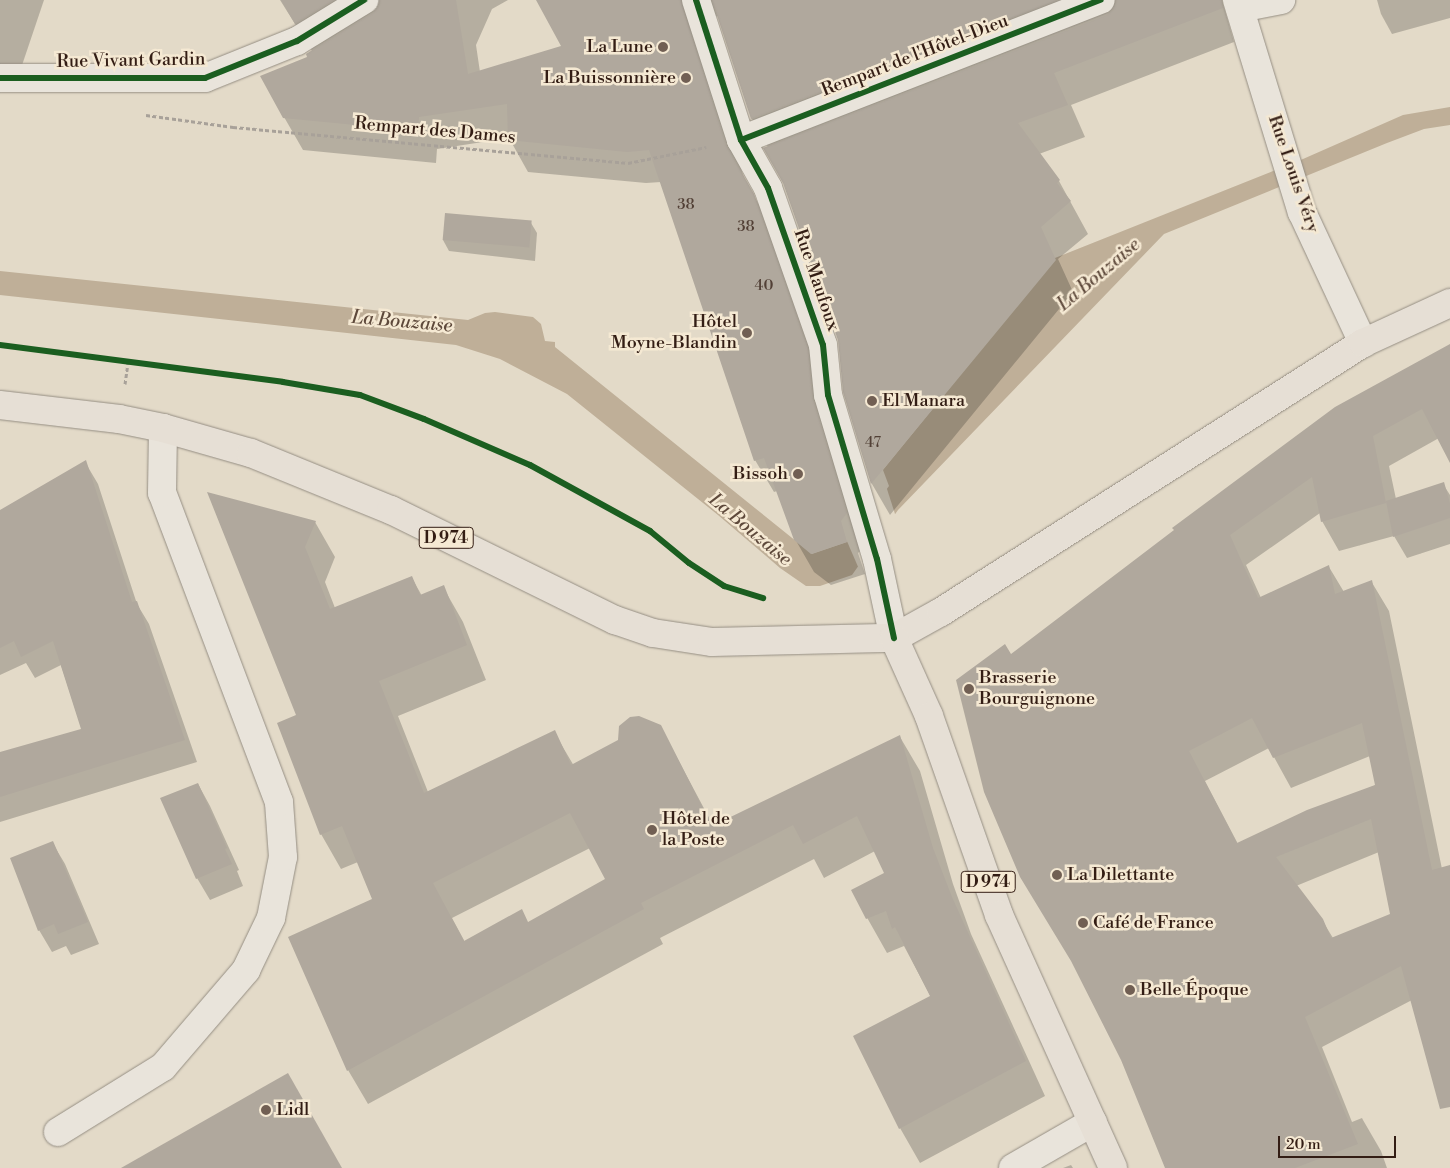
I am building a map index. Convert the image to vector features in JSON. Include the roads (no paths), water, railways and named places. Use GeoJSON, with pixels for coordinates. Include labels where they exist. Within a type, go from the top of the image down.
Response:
{"type":"FeatureCollection","features":[{"type":"Feature","properties":{"kind":"main road"},"geometry":{"type":"LineString","coordinates":[[894,638],[949,607],[1363,343],[1450,304]]}},
{"type":"Feature","properties":{"kind":"main road","name":"D 974"},"geometry":{"type":"LineString","coordinates":[[0,405],[120,419],[163,428],[251,453],[390,510],[615,620],[653,633],[712,642],[894,638],[929,716],[999,915],[1113,1168]]}},
{"type":"Feature","properties":{"kind":"street","name":"Rue Vivant Gardin"},"geometry":{"type":"LineString","coordinates":[[0,78],[205,78],[297,41],[364,0]]}},
{"type":"Feature","properties":{"kind":"street","name":"Rue Maufoux"},"geometry":{"type":"LineString","coordinates":[[696,0],[741,140],[768,188],[823,345],[828,395],[877,559],[894,638]]}},
{"type":"Feature","properties":{"kind":"street","name":"Rempart de l'Hôtel-Dieu"},"geometry":{"type":"LineString","coordinates":[[741,140],[1101,0]]}},
{"type":"Feature","properties":{"kind":"street"},"geometry":{"type":"LineString","coordinates":[[1238,4],[1281,0]]}},
{"type":"Feature","properties":{"kind":"street","name":"Rue Louis Véry"},"geometry":{"type":"LineString","coordinates":[[1238,4],[1302,212],[1363,343]]}},
{"type":"Feature","properties":{"kind":"street"},"geometry":{"type":"LineString","coordinates":[[58,1132],[163,1067],[246,970],[270,918],[283,857],[279,802],[162,494],[163,428]]}},
{"type":"Feature","properties":{"kind":"street"},"geometry":{"type":"LineString","coordinates":[[1013,1168],[1093,1122]]}},
{"type":"Feature","properties":{"kind":"water","name":"La Bouzaise"},"geometry":{"type":"Polygon","coordinates":[[[1450,107],[1450,125],[1424,129],[1387,143],[1164,234],[898,510],[852,575],[820,586],[806,586],[780,568],[718,515],[567,394],[500,359],[456,345],[0,295],[0,271],[468,320],[485,313],[495,312],[533,317],[541,324],[545,341],[555,342],[555,347],[812,554],[847,542],[889,486],[883,470],[1055,258],[1303,159],[1403,115],[1450,107]]]}},
{"type":"Feature","properties":{"kind":"place","name":"La Lune"},"geometry":{"type":"Point","coordinates":[663,47]}},
{"type":"Feature","properties":{"kind":"place","name":"La Buissonnière"},"geometry":{"type":"Point","coordinates":[686,78]}},
{"type":"Feature","properties":{"kind":"place","name":"Hôtel Moyne-Blandin"},"geometry":{"type":"Point","coordinates":[747,333]}},
{"type":"Feature","properties":{"kind":"place","name":"El Manara"},"geometry":{"type":"Point","coordinates":[872,401]}},
{"type":"Feature","properties":{"kind":"place","name":"Bissoh"},"geometry":{"type":"Point","coordinates":[798,474]}},
{"type":"Feature","properties":{"kind":"place","name":"Brasserie Bourguignone"},"geometry":{"type":"Point","coordinates":[969,689]}},
{"type":"Feature","properties":{"kind":"place","name":"Hôtel de la Poste"},"geometry":{"type":"Point","coordinates":[652,830]}},
{"type":"Feature","properties":{"kind":"place","name":"La Dilettante"},"geometry":{"type":"Point","coordinates":[1057,875]}},
{"type":"Feature","properties":{"kind":"place","name":"Café de France"},"geometry":{"type":"Point","coordinates":[1083,923]}},
{"type":"Feature","properties":{"kind":"place","name":"Belle Époque"},"geometry":{"type":"Point","coordinates":[1130,990]}},
{"type":"Feature","properties":{"kind":"place","name":"Lidl"},"geometry":{"type":"Point","coordinates":[266,1110]}}]}
